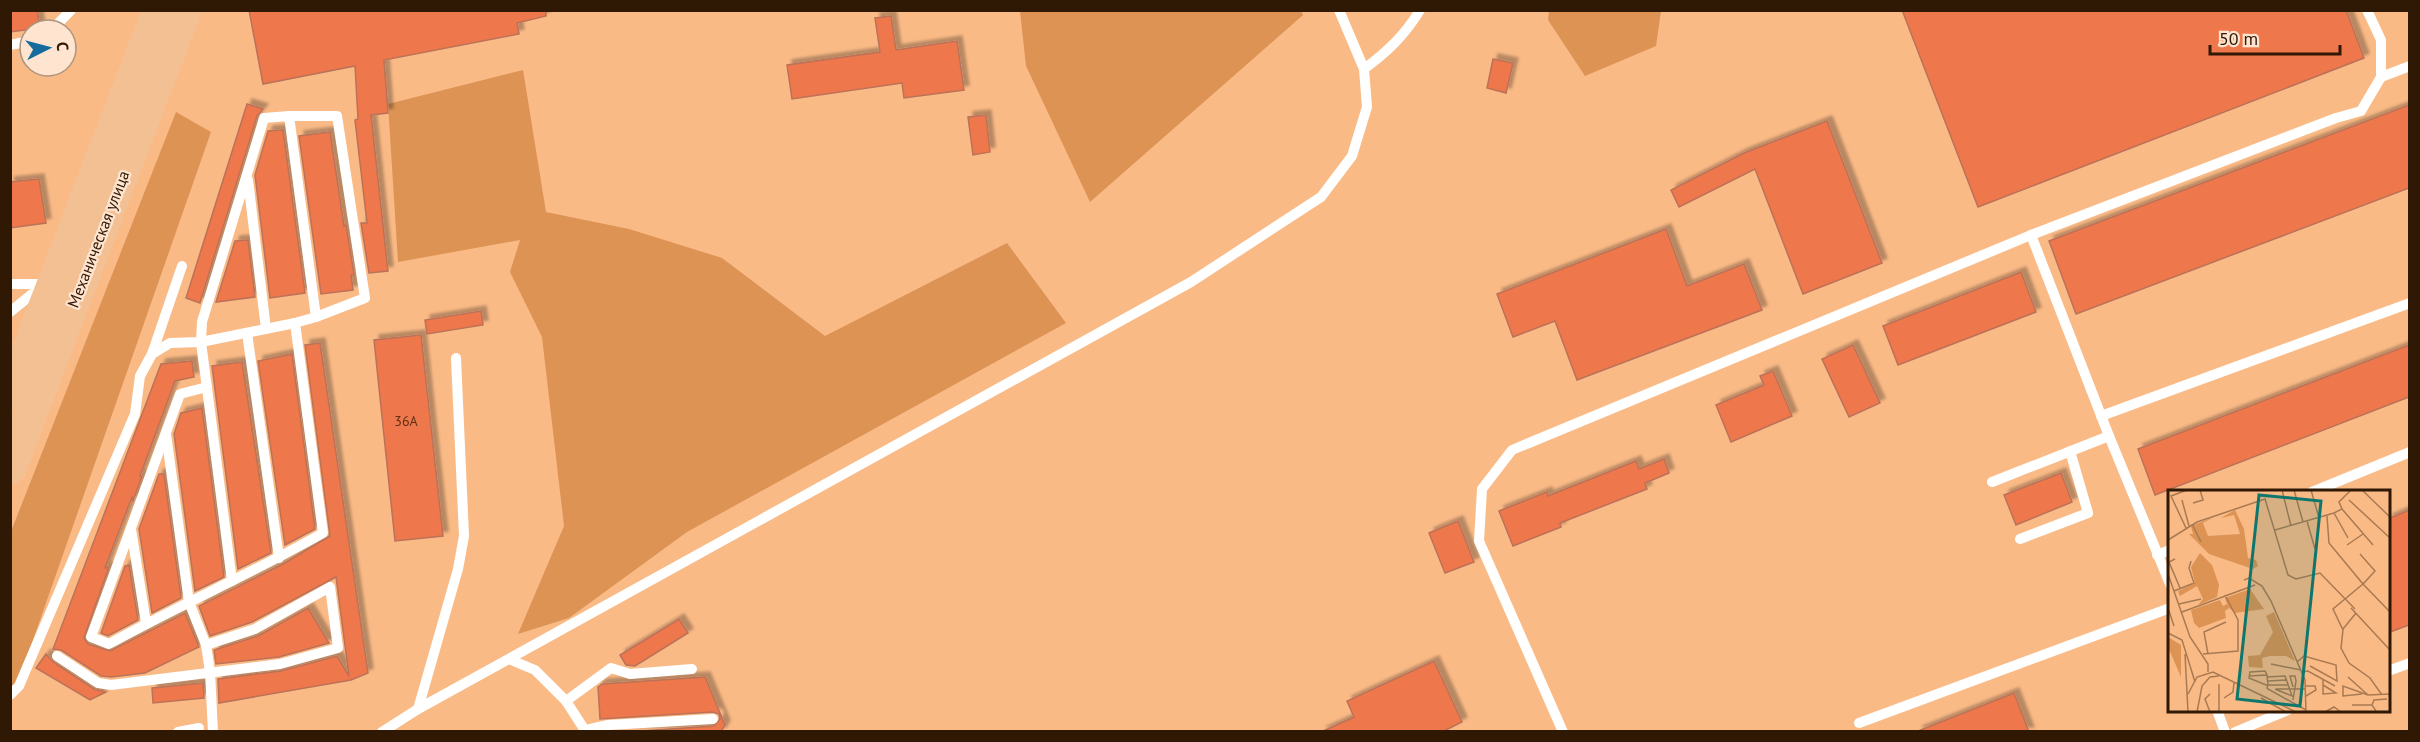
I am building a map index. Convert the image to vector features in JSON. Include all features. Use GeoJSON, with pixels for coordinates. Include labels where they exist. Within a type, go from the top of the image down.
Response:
{"type":"FeatureCollection","features":[{"type":"Feature","properties":{"kind":"main road","name":"Механическая улица"},"geometry":{"type":"LineString","coordinates":[[10,397],[49,284],[159,10]]}},
{"type":"Feature","properties":{"kind":"main road","name":"Механическая улица"},"geometry":{"type":"LineString","coordinates":[[10,468],[185,10]]}},
{"type":"Feature","properties":{"kind":"lane"},"geometry":{"type":"LineString","coordinates":[[382,732],[398,727],[418,709],[511,660],[1191,282],[1321,197],[1352,156],[1367,107],[1364,69],[1339,10]]}},
{"type":"Feature","properties":{"kind":"lane"},"geometry":{"type":"LineString","coordinates":[[1364,69],[1390,49],[1410,26],[1420,10]]}},
{"type":"Feature","properties":{"kind":"lane"},"geometry":{"type":"LineString","coordinates":[[1563,732],[1479,541],[1482,489],[1512,450],[2031,234],[2336,118],[2361,111],[2381,77],[2381,40],[2367,10]]}},
{"type":"Feature","properties":{"kind":"lane"},"geometry":{"type":"LineString","coordinates":[[2381,77],[2409,66]]}},
{"type":"Feature","properties":{"kind":"lane"},"geometry":{"type":"LineString","coordinates":[[289,116],[316,317]]}},
{"type":"Feature","properties":{"kind":"lane"},"geometry":{"type":"LineString","coordinates":[[152,354],[170,343],[201,342],[295,323],[364,298],[337,116],[264,118],[248,177],[225,243],[202,322],[201,342],[232,581]]}},
{"type":"Feature","properties":{"kind":"lane"},"geometry":{"type":"LineString","coordinates":[[248,177],[266,329]]}},
{"type":"Feature","properties":{"kind":"lane"},"geometry":{"type":"LineString","coordinates":[[2031,234],[2168,582]]}},
{"type":"Feature","properties":{"kind":"lane"},"geometry":{"type":"LineString","coordinates":[[10,695],[19,686],[135,414],[140,376],[152,354],[182,266]]}},
{"type":"Feature","properties":{"kind":"lane"},"geometry":{"type":"LineString","coordinates":[[10,284],[49,284]]}},
{"type":"Feature","properties":{"kind":"lane"},"geometry":{"type":"LineString","coordinates":[[10,312],[49,284]]}},
{"type":"Feature","properties":{"kind":"lane"},"geometry":{"type":"LineString","coordinates":[[2101,416],[2409,303]]}},
{"type":"Feature","properties":{"kind":"lane"},"geometry":{"type":"LineString","coordinates":[[207,387],[180,394],[91,637],[110,644],[147,623],[279,558],[323,533],[295,323]]}},
{"type":"Feature","properties":{"kind":"lane"},"geometry":{"type":"LineString","coordinates":[[247,333],[279,558]]}},
{"type":"Feature","properties":{"kind":"lane"},"geometry":{"type":"LineString","coordinates":[[418,709],[458,569],[464,536],[456,358]]}},
{"type":"Feature","properties":{"kind":"lane"},"geometry":{"type":"LineString","coordinates":[[165,432],[189,602],[206,645],[210,672],[213,732]]}},
{"type":"Feature","properties":{"kind":"lane"},"geometry":{"type":"LineString","coordinates":[[1992,482],[2109,436]]}},
{"type":"Feature","properties":{"kind":"lane"},"geometry":{"type":"LineString","coordinates":[[2020,540],[2088,513],[2070,451]]}},
{"type":"Feature","properties":{"kind":"lane"},"geometry":{"type":"LineString","coordinates":[[2317,490],[2409,452]]}},
{"type":"Feature","properties":{"kind":"lane"},"geometry":{"type":"LineString","coordinates":[[130,526],[147,623]]}},
{"type":"Feature","properties":{"kind":"lane"},"geometry":{"type":"LineString","coordinates":[[2157,555],[2168,550]]}},
{"type":"Feature","properties":{"kind":"lane"},"geometry":{"type":"LineString","coordinates":[[57,656],[98,683],[111,685],[280,664],[338,648],[330,587],[255,629],[206,645]]}},
{"type":"Feature","properties":{"kind":"lane"},"geometry":{"type":"LineString","coordinates":[[1859,723],[2168,608]]}},
{"type":"Feature","properties":{"kind":"lane"},"geometry":{"type":"LineString","coordinates":[[511,660],[535,670],[566,701],[586,731],[608,725],[713,719]]}},
{"type":"Feature","properties":{"kind":"lane"},"geometry":{"type":"LineString","coordinates":[[2390,670],[2409,663]]}},
{"type":"Feature","properties":{"kind":"lane"},"geometry":{"type":"LineString","coordinates":[[566,701],[611,668],[630,674],[692,669]]}},
{"type":"Feature","properties":{"kind":"lane"},"geometry":{"type":"LineString","coordinates":[[2217,712],[2225,732]]}},
{"type":"Feature","properties":{"kind":"lane"},"geometry":{"type":"LineString","coordinates":[[2235,732],[2285,712]]}},
{"type":"Feature","properties":{"kind":"lane"},"geometry":{"type":"LineString","coordinates":[[178,732],[199,728]]}},
{"type":"Feature","properties":{"kind":"shaded area"},"geometry":{"type":"Polygon","coordinates":[[[1301,10],[1303,15],[1090,202],[1026,66],[1020,11],[1301,10]]]}},
{"type":"Feature","properties":{"kind":"shaded area"},"geometry":{"type":"Polygon","coordinates":[[[1549,11],[1661,11],[1656,46],[1585,76],[1548,20],[1549,11]]]}},
{"type":"Feature","properties":{"kind":"shaded area"},"geometry":{"type":"Polygon","coordinates":[[[523,70],[546,212],[629,229],[722,258],[825,336],[1007,243],[1066,323],[687,532],[569,618],[518,634],[564,526],[542,337],[510,272],[520,240],[398,262],[388,104],[523,70]]]}},
{"type":"Feature","properties":{"kind":"shaded area"},"geometry":{"type":"Polygon","coordinates":[[[176,112],[211,132],[19,680],[11,687],[10,534],[176,112]]]}},
{"type":"Feature","properties":{"kind":"building"},"geometry":{"type":"Polygon","coordinates":[[[10,10],[37,10],[38,18],[18,18],[18,31],[10,32],[10,10]]]}},
{"type":"Feature","properties":{"kind":"building"},"geometry":{"type":"Polygon","coordinates":[[[249,10],[546,10],[546,16],[517,23],[519,34],[384,60],[388,113],[371,115],[388,271],[369,273],[361,223],[367,223],[355,120],[358,119],[355,66],[263,84],[249,10]]]}},
{"type":"Feature","properties":{"kind":"building"},"geometry":{"type":"Polygon","coordinates":[[[1902,10],[2346,10],[2364,58],[1978,207],[1902,10]]]}},
{"type":"Feature","properties":{"kind":"building"},"geometry":{"type":"Polygon","coordinates":[[[891,16],[896,50],[957,41],[964,90],[904,98],[902,83],[792,99],[787,65],[880,52],[875,18],[891,16]]]}},
{"type":"Feature","properties":{"kind":"building"},"geometry":{"type":"Polygon","coordinates":[[[1493,59],[1513,63],[1506,93],[1487,88],[1493,59]]]}},
{"type":"Feature","properties":{"kind":"building"},"geometry":{"type":"Polygon","coordinates":[[[247,104],[263,109],[257,116],[200,303],[186,298],[247,104]]]}},
{"type":"Feature","properties":{"kind":"building"},"geometry":{"type":"Polygon","coordinates":[[[2409,105],[2409,188],[2076,314],[2049,241],[2409,105]]]}},
{"type":"Feature","properties":{"kind":"building"},"geometry":{"type":"Polygon","coordinates":[[[986,115],[990,152],[973,155],[968,117],[986,115]]]}},
{"type":"Feature","properties":{"kind":"building"},"geometry":{"type":"Polygon","coordinates":[[[1827,121],[1882,263],[1803,294],[1755,169],[1679,207],[1671,190],[1744,153],[1827,121]]]}},
{"type":"Feature","properties":{"kind":"building"},"geometry":{"type":"Polygon","coordinates":[[[283,130],[305,293],[270,298],[255,175],[268,131],[283,130]]]}},
{"type":"Feature","properties":{"kind":"building"},"geometry":{"type":"Polygon","coordinates":[[[330,132],[354,275],[351,275],[353,290],[321,294],[299,136],[330,132]]]}},
{"type":"Feature","properties":{"kind":"building"},"geometry":{"type":"Polygon","coordinates":[[[39,179],[46,223],[10,228],[10,182],[39,179]]]}},
{"type":"Feature","properties":{"kind":"building"},"geometry":{"type":"Polygon","coordinates":[[[1666,229],[1687,286],[1744,264],[1762,310],[1577,380],[1555,321],[1513,337],[1497,294],[1666,229]]]}},
{"type":"Feature","properties":{"kind":"building"},"geometry":{"type":"Polygon","coordinates":[[[248,240],[255,297],[216,302],[235,241],[248,240]]]}},
{"type":"Feature","properties":{"kind":"building"},"geometry":{"type":"Polygon","coordinates":[[[2021,272],[2036,312],[1898,365],[1883,326],[2021,272]]]}},
{"type":"Feature","properties":{"kind":"building"},"geometry":{"type":"Polygon","coordinates":[[[481,311],[483,325],[427,334],[425,320],[481,311]]]}},
{"type":"Feature","properties":{"kind":"building"},"geometry":{"type":"Polygon","coordinates":[[[421,335],[443,536],[395,541],[374,340],[421,335]]]}},
{"type":"Feature","properties":{"kind":"building"},"geometry":{"type":"Polygon","coordinates":[[[320,343],[368,673],[351,680],[219,703],[218,679],[281,671],[337,656],[349,676],[336,577],[252,622],[210,636],[199,606],[283,564],[330,536],[305,345],[320,343]]]}},
{"type":"Feature","properties":{"kind":"building"},"geometry":{"type":"Polygon","coordinates":[[[1853,345],[1880,403],[1849,417],[1822,359],[1853,345]]]}},
{"type":"Feature","properties":{"kind":"building"},"geometry":{"type":"Polygon","coordinates":[[[2409,345],[2409,397],[2155,495],[2138,449],[2409,345]]]}},
{"type":"Feature","properties":{"kind":"building"},"geometry":{"type":"Polygon","coordinates":[[[292,354],[315,529],[285,545],[258,361],[292,354]]]}},
{"type":"Feature","properties":{"kind":"building"},"geometry":{"type":"Polygon","coordinates":[[[192,361],[194,377],[175,381],[133,501],[132,497],[105,568],[109,567],[84,638],[88,644],[110,651],[185,613],[199,647],[145,673],[101,676],[61,650],[53,649],[161,364],[192,361]]]}},
{"type":"Feature","properties":{"kind":"building"},"geometry":{"type":"Polygon","coordinates":[[[242,362],[271,553],[238,569],[212,366],[242,362]]]}},
{"type":"Feature","properties":{"kind":"building"},"geometry":{"type":"Polygon","coordinates":[[[1773,371],[1792,416],[1731,442],[1716,405],[1764,385],[1760,376],[1773,371]]]}},
{"type":"Feature","properties":{"kind":"building"},"geometry":{"type":"Polygon","coordinates":[[[202,408],[224,577],[195,591],[174,434],[181,413],[202,408]]]}},
{"type":"Feature","properties":{"kind":"building"},"geometry":{"type":"Polygon","coordinates":[[[1664,459],[1669,473],[1645,483],[1647,489],[1560,523],[1561,527],[1513,546],[1499,511],[1547,492],[1548,496],[1636,461],[1639,469],[1664,459]]]}},
{"type":"Feature","properties":{"kind":"building"},"geometry":{"type":"Polygon","coordinates":[[[2061,473],[2072,502],[2016,525],[2004,495],[2061,473]]]}},
{"type":"Feature","properties":{"kind":"building"},"geometry":{"type":"Polygon","coordinates":[[[159,474],[164,474],[181,598],[152,613],[139,529],[159,474]]]}},
{"type":"Feature","properties":{"kind":"building"},"geometry":{"type":"Polygon","coordinates":[[[2409,510],[2409,625],[2390,632],[2390,518],[2409,510]]]}},
{"type":"Feature","properties":{"kind":"building"},"geometry":{"type":"Polygon","coordinates":[[[1458,521],[1474,562],[1445,573],[1429,533],[1458,521]]]}},
{"type":"Feature","properties":{"kind":"building"},"geometry":{"type":"Polygon","coordinates":[[[129,565],[138,620],[108,636],[101,633],[125,566],[129,565]]]}},
{"type":"Feature","properties":{"kind":"building"},"geometry":{"type":"Polygon","coordinates":[[[308,608],[329,643],[279,657],[216,664],[214,650],[258,636],[308,608]]]}},
{"type":"Feature","properties":{"kind":"building"},"geometry":{"type":"Polygon","coordinates":[[[679,619],[688,633],[635,666],[626,665],[620,655],[679,619]]]}},
{"type":"Feature","properties":{"kind":"building"},"geometry":{"type":"Polygon","coordinates":[[[46,654],[53,662],[94,689],[106,692],[90,700],[36,668],[46,654]]]}},
{"type":"Feature","properties":{"kind":"building"},"geometry":{"type":"Polygon","coordinates":[[[1434,661],[1462,722],[1442,732],[1321,732],[1354,717],[1347,701],[1434,661]]]}},
{"type":"Feature","properties":{"kind":"building"},"geometry":{"type":"Polygon","coordinates":[[[705,677],[725,725],[721,732],[626,732],[714,726],[720,719],[719,714],[713,712],[600,719],[598,687],[602,684],[705,677]]]}},
{"type":"Feature","properties":{"kind":"building"},"geometry":{"type":"Polygon","coordinates":[[[203,683],[204,698],[153,703],[152,688],[203,683]]]}},
{"type":"Feature","properties":{"kind":"building"},"geometry":{"type":"Polygon","coordinates":[[[2014,693],[2029,732],[1918,732],[1918,731],[2014,693]]]}}]}
